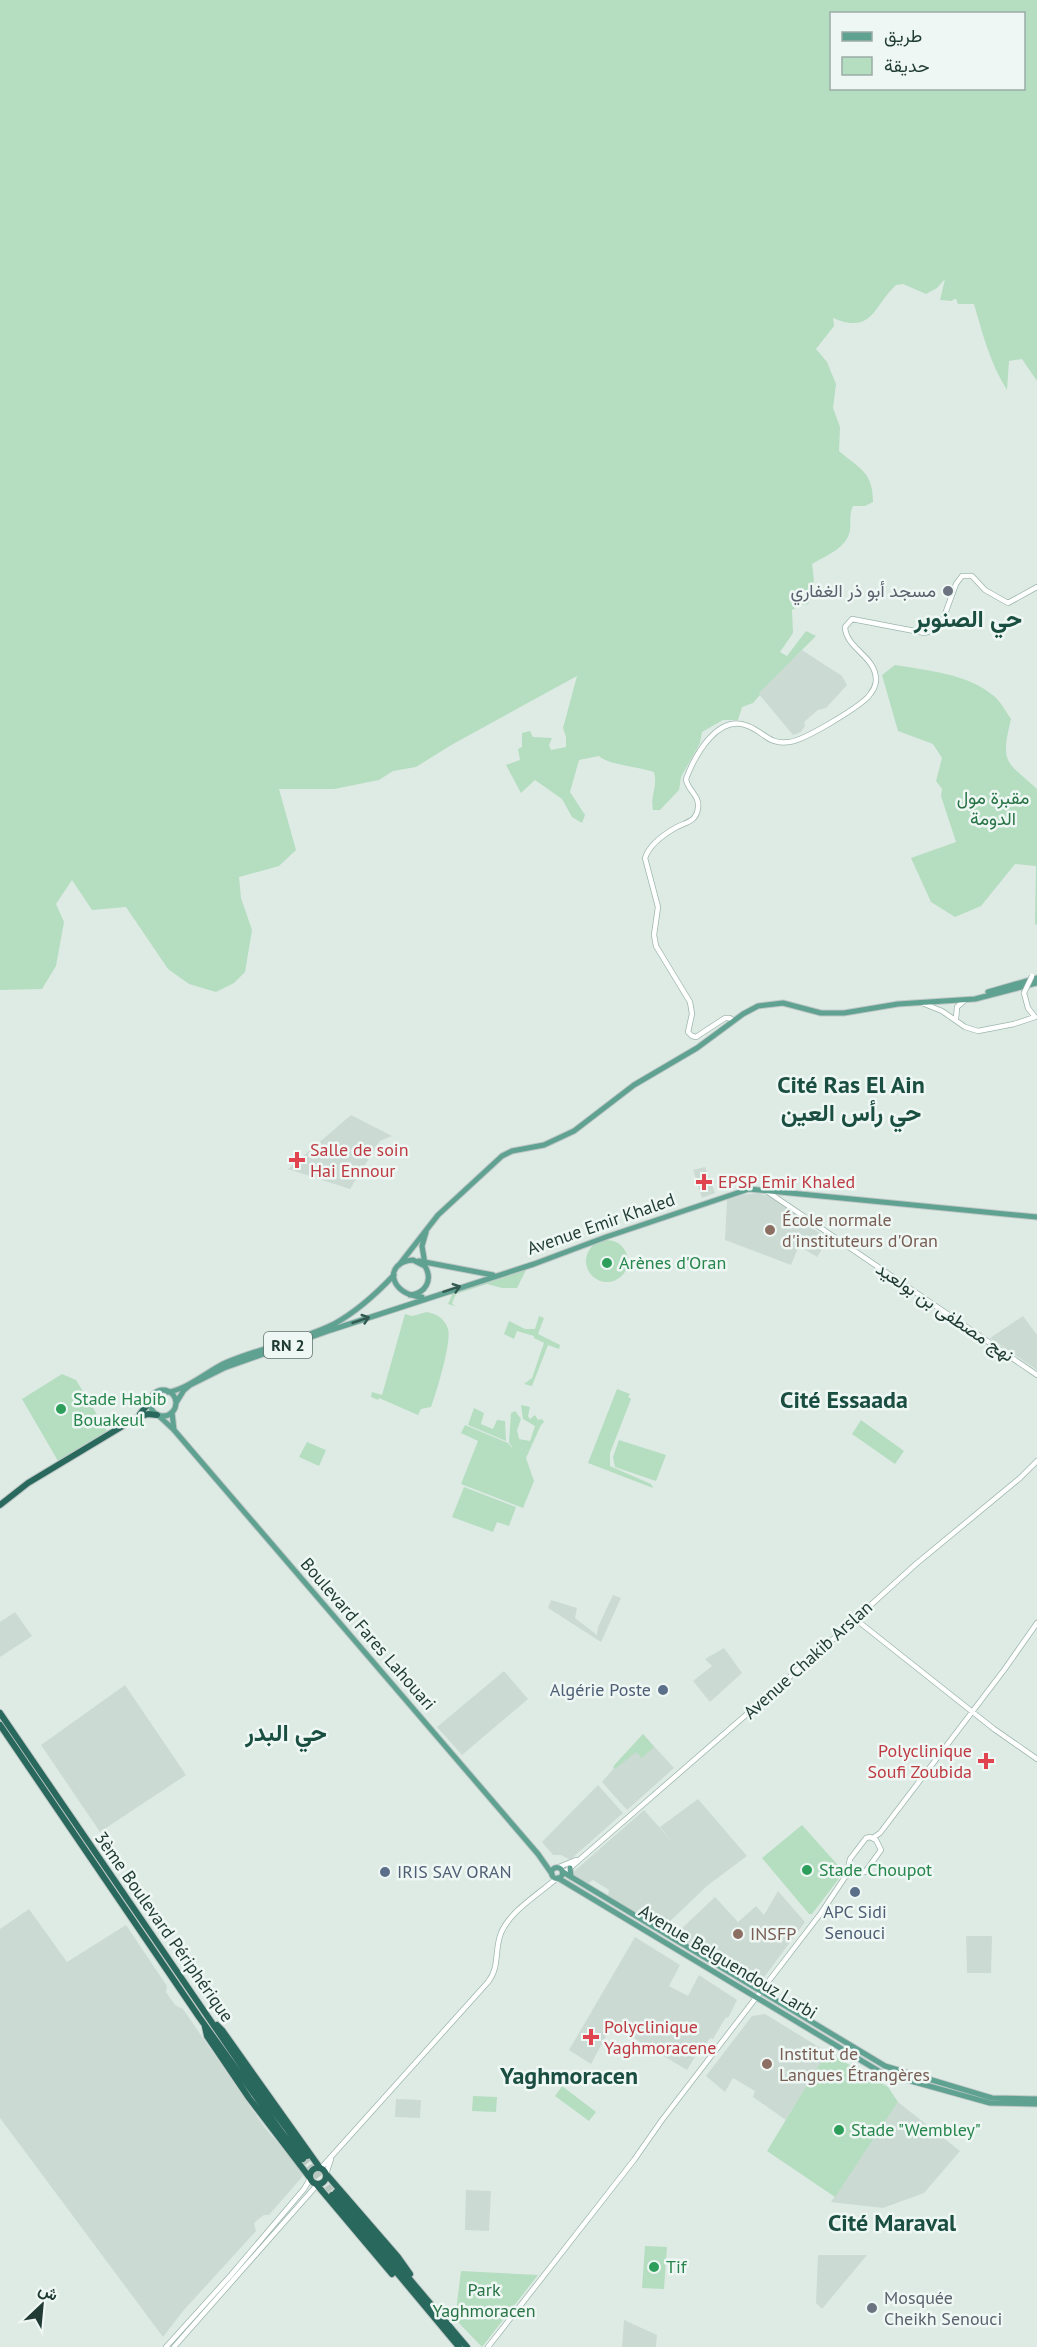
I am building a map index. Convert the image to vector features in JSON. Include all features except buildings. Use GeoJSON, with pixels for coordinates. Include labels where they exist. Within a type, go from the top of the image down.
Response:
{"type":"FeatureCollection","features":[{"type":"Feature","properties":{"kind":"highway"},"geometry":{"type":"LineString","coordinates":[[136,1418],[151,1400]]}},
{"type":"Feature","properties":{"kind":"highway"},"geometry":{"type":"LineString","coordinates":[[1,1503],[28,1483],[136,1418],[148,1414],[158,1415]]}},
{"type":"Feature","properties":{"kind":"highway","name":"3ème Boulevard Périphérique"},"geometry":{"type":"LineString","coordinates":[[0,1713],[86,1846],[207,2022],[305,2158]]}},
{"type":"Feature","properties":{"kind":"highway"},"geometry":{"type":"LineString","coordinates":[[0,1725],[86,1846]]}},
{"type":"Feature","properties":{"kind":"highway"},"geometry":{"type":"LineString","coordinates":[[411,2286],[398,2257],[320,2168],[222,2030],[207,2022],[207,2036],[249,2098],[310,2179],[391,2272],[411,2286],[467,2347]]}},
{"type":"Feature","properties":{"kind":"highway"},"geometry":{"type":"LineString","coordinates":[[310,2179],[312,2170],[320,2168]]}},
{"type":"Feature","properties":{"kind":"highway"},"geometry":{"type":"LineString","coordinates":[[317,2185],[323,2183],[327,2175]]}},
{"type":"Feature","properties":{"kind":"highway"},"geometry":{"type":"LineString","coordinates":[[334,2193],[459,2347]]}},
{"type":"Feature","properties":{"kind":"main road"},"geometry":{"type":"LineString","coordinates":[[733,1021],[725,1018],[696,1036],[688,1032],[692,1014],[690,1002],[654,940],[658,907],[645,858],[655,844],[675,828],[688,824],[695,816],[698,803],[686,784],[686,779],[712,734],[722,726],[739,724],[748,726],[769,740],[794,741],[837,718],[868,696],[875,686],[874,672],[868,658],[846,634],[845,627],[852,619],[925,633],[941,625],[956,584],[962,576],[972,576],[984,590],[1008,603],[1037,587]]}},
{"type":"Feature","properties":{"kind":"main road"},"geometry":{"type":"LineString","coordinates":[[920,1002],[956,1019],[969,1029],[982,1031],[1014,1024],[1036,1018],[1028,1008],[1024,993],[1037,971]]}},
{"type":"Feature","properties":{"kind":"main road"},"geometry":{"type":"LineString","coordinates":[[956,1019],[957,1007],[966,999],[1034,977]]}},
{"type":"Feature","properties":{"kind":"main road"},"geometry":{"type":"LineString","coordinates":[[432,1296],[418,1297],[398,1288],[394,1275],[399,1265],[447,1205],[502,1156],[512,1151],[544,1145],[560,1139],[588,1122],[634,1084],[697,1048],[733,1021],[758,1006],[771,1003],[793,1005],[831,1014],[920,1002],[984,997],[1037,983]]}},
{"type":"Feature","properties":{"kind":"main road","name":"Avenue Emir Khaled"},"geometry":{"type":"LineString","coordinates":[[432,1296],[534,1264],[749,1189],[1037,1217]]}},
{"type":"Feature","properties":{"kind":"main road","name":"نهج مصطفى بن بولعيد"},"geometry":{"type":"LineString","coordinates":[[762,1189],[1037,1375]]}},
{"type":"Feature","properties":{"kind":"main road"},"geometry":{"type":"LineString","coordinates":[[409,1303],[426,1288],[429,1277],[422,1252],[424,1236],[429,1225]]}},
{"type":"Feature","properties":{"kind":"main road"},"geometry":{"type":"LineString","coordinates":[[399,1265],[408,1260],[494,1275]]}},
{"type":"Feature","properties":{"kind":"main road","name":"RN 2"},"geometry":{"type":"LineString","coordinates":[[168,1392],[179,1389],[207,1372],[240,1357],[334,1323],[361,1305],[394,1275]]}},
{"type":"Feature","properties":{"kind":"main road"},"geometry":{"type":"LineString","coordinates":[[410,1295],[422,1292],[426,1288]]}},
{"type":"Feature","properties":{"kind":"main road"},"geometry":{"type":"LineString","coordinates":[[409,1303],[432,1296]]}},
{"type":"Feature","properties":{"kind":"main road","name":"RN 2"},"geometry":{"type":"LineString","coordinates":[[176,1403],[187,1388],[224,1368],[409,1303]]}},
{"type":"Feature","properties":{"kind":"main road"},"geometry":{"type":"LineString","coordinates":[[172,1412],[166,1416],[158,1415],[151,1407],[151,1400],[158,1392],[168,1392],[174,1396],[176,1403],[172,1412],[174,1430]]}},
{"type":"Feature","properties":{"kind":"main road","name":"Boulevard Fares Lahouari"},"geometry":{"type":"LineString","coordinates":[[158,1415],[174,1430],[538,1854],[559,1873]]}},
{"type":"Feature","properties":{"kind":"main road","name":"Avenue Chakib Arslan"},"geometry":{"type":"LineString","coordinates":[[578,1859],[1037,1461]]}},
{"type":"Feature","properties":{"kind":"main road"},"geometry":{"type":"LineString","coordinates":[[854,1618],[973,1712],[1037,1759]]}},
{"type":"Feature","properties":{"kind":"main road"},"geometry":{"type":"LineString","coordinates":[[491,2345],[759,1995],[846,1877],[850,1859],[866,1838],[873,1838],[880,1833],[973,1712],[1037,1623]]}},
{"type":"Feature","properties":{"kind":"main road"},"geometry":{"type":"LineString","coordinates":[[846,1877],[865,1872],[881,1851],[880,1833]]}},
{"type":"Feature","properties":{"kind":"main road"},"geometry":{"type":"LineString","coordinates":[[873,1838],[879,1844]]}},
{"type":"Feature","properties":{"kind":"main road"},"geometry":{"type":"LineString","coordinates":[[320,2168],[488,1982],[496,1967],[500,1936],[512,1916],[542,1891],[559,1873],[578,1859]]}},
{"type":"Feature","properties":{"kind":"main road"},"geometry":{"type":"LineString","coordinates":[[559,1873],[578,1859]]}},
{"type":"Feature","properties":{"kind":"main road"},"geometry":{"type":"LineString","coordinates":[[850,1867],[858,1874]]}},
{"type":"Feature","properties":{"kind":"main road"},"geometry":{"type":"LineString","coordinates":[[559,1873],[571,1877],[759,1995],[885,2066],[992,2098],[1037,2099]]}},
{"type":"Feature","properties":{"kind":"main road","name":"Avenue Belguendouz Larbi"},"geometry":{"type":"LineString","coordinates":[[559,1873],[882,2073],[990,2103],[1037,2104]]}},
{"type":"Feature","properties":{"kind":"main road"},"geometry":{"type":"LineString","coordinates":[[327,2175],[332,2156]]}},
{"type":"Feature","properties":{"kind":"main road"},"geometry":{"type":"LineString","coordinates":[[166,2347],[231,2276],[310,2179]]}},
{"type":"Feature","properties":{"kind":"main road"},"geometry":{"type":"LineString","coordinates":[[174,2347],[317,2185]]}},
{"type":"Feature","properties":{"kind":"shaded area"},"geometry":{"type":"Polygon","coordinates":[[[802,650],[842,676],[847,685],[826,708],[818,710],[804,722],[805,726],[801,732],[793,735],[758,693],[802,650]]]}},
{"type":"Feature","properties":{"kind":"shaded area"},"geometry":{"type":"Polygon","coordinates":[[[351,1115],[392,1136],[380,1141],[350,1189],[288,1169],[295,1163],[293,1161],[298,1157],[300,1159],[351,1115]]]}},
{"type":"Feature","properties":{"kind":"shaded area","name":"EPSP Emir Khaled"},"geometry":{"type":"Polygon","coordinates":[[[705,1167],[715,1193],[702,1198],[693,1170],[705,1167]]]}},
{"type":"Feature","properties":{"kind":"shaded area","name":"École normale d'instituteurs d'Oran"},"geometry":{"type":"Polygon","coordinates":[[[757,1193],[769,1196],[810,1223],[809,1226],[830,1238],[817,1257],[799,1246],[791,1265],[725,1240],[727,1200],[757,1193]]]}},
{"type":"Feature","properties":{"kind":"shaded area"},"geometry":{"type":"Polygon","coordinates":[[[1023,1316],[1037,1335],[1037,1370],[990,1338],[1023,1316]]]}},
{"type":"Feature","properties":{"kind":"shaded area"},"geometry":{"type":"Polygon","coordinates":[[[613,1595],[621,1598],[601,1642],[548,1608],[551,1600],[577,1608],[575,1618],[597,1635],[598,1627],[613,1595]]]}},
{"type":"Feature","properties":{"kind":"shaded area"},"geometry":{"type":"Polygon","coordinates":[[[15,1612],[32,1636],[0,1657],[0,1622],[15,1612]]]}},
{"type":"Feature","properties":{"kind":"shaded area"},"geometry":{"type":"Polygon","coordinates":[[[724,1648],[742,1673],[710,1702],[693,1681],[712,1666],[705,1659],[724,1648]]]}},
{"type":"Feature","properties":{"kind":"shaded area"},"geometry":{"type":"Polygon","coordinates":[[[504,1671],[528,1699],[462,1755],[437,1727],[504,1671]]]}},
{"type":"Feature","properties":{"kind":"shaded area"},"geometry":{"type":"Polygon","coordinates":[[[125,1685],[186,1775],[100,1832],[41,1745],[125,1685]]]}},
{"type":"Feature","properties":{"kind":"shaded area"},"geometry":{"type":"Polygon","coordinates":[[[643,1734],[674,1768],[627,1810],[602,1782],[643,1734]]]}},
{"type":"Feature","properties":{"kind":"shaded area"},"geometry":{"type":"Polygon","coordinates":[[[598,1785],[623,1813],[570,1860],[561,1855],[553,1855],[542,1842],[598,1785]]]}},
{"type":"Feature","properties":{"kind":"shaded area"},"geometry":{"type":"Polygon","coordinates":[[[698,1799],[747,1856],[708,1885],[663,1928],[608,1896],[609,1890],[593,1880],[587,1884],[571,1874],[644,1810],[677,1847],[660,1827],[698,1799]]]}},
{"type":"Feature","properties":{"kind":"shaded area","name":"INSFP"},"geometry":{"type":"Polygon","coordinates":[[[778,1891],[805,1922],[762,1980],[751,1982],[680,1938],[679,1931],[715,1897],[738,1922],[756,1906],[764,1915],[778,1891]]]}},
{"type":"Feature","properties":{"kind":"shaded area"},"geometry":{"type":"Polygon","coordinates":[[[29,1909],[67,1962],[126,1925],[167,1986],[166,1992],[175,2005],[183,2009],[265,2128],[303,2172],[302,2177],[269,2215],[264,2215],[254,2223],[256,2231],[183,2311],[163,2337],[0,2118],[0,1929],[29,1909]]]}},
{"type":"Feature","properties":{"kind":"shaded area"},"geometry":{"type":"Polygon","coordinates":[[[966,1936],[992,1936],[991,1973],[967,1973],[966,1936]]]}},
{"type":"Feature","properties":{"kind":"shaded area"},"geometry":{"type":"Polygon","coordinates":[[[635,1937],[680,1965],[669,1986],[688,1996],[699,1975],[737,2000],[713,2039],[710,2038],[700,2053],[698,2052],[687,2070],[612,2025],[591,2064],[569,2050],[635,1937]]]}},
{"type":"Feature","properties":{"kind":"shaded area","name":"Institut de Langues Étrangères"},"geometry":{"type":"Polygon","coordinates":[[[765,2014],[827,2052],[786,2120],[753,2097],[755,2091],[733,2078],[725,2092],[706,2076],[752,2016],[765,2014]]]}},
{"type":"Feature","properties":{"kind":"shaded area"},"geometry":{"type":"Polygon","coordinates":[[[396,2099],[421,2100],[420,2118],[395,2117],[396,2099]]]}},
{"type":"Feature","properties":{"kind":"shaded area"},"geometry":{"type":"Polygon","coordinates":[[[898,2102],[960,2151],[924,2193],[883,2208],[831,2202],[898,2102]]]}},
{"type":"Feature","properties":{"kind":"shaded area"},"geometry":{"type":"Polygon","coordinates":[[[466,2190],[491,2191],[489,2231],[465,2230],[466,2190]]]}},
{"type":"Feature","properties":{"kind":"shaded area"},"geometry":{"type":"Polygon","coordinates":[[[818,2255],[867,2255],[822,2309],[816,2303],[818,2255]]]}},
{"type":"Feature","properties":{"kind":"shaded area"},"geometry":{"type":"Polygon","coordinates":[[[624,2320],[657,2335],[656,2347],[622,2347],[624,2320]]]}},
{"type":"Feature","properties":{"kind":"green space"},"geometry":{"type":"Polygon","coordinates":[[[0,0],[1037,0],[1037,381],[1022,359],[1009,361],[1007,390],[991,359],[974,304],[958,304],[956,299],[940,300],[945,279],[937,288],[926,294],[903,284],[896,285],[871,316],[864,321],[856,323],[833,318],[834,326],[816,349],[827,362],[836,384],[833,408],[840,427],[839,451],[868,477],[873,502],[865,506],[853,506],[850,530],[845,542],[812,564],[814,584],[811,599],[808,604],[792,610],[793,633],[780,652],[787,656],[806,631],[816,636],[759,693],[760,695],[753,703],[742,707],[738,720],[723,720],[702,732],[700,743],[681,777],[679,790],[660,810],[653,810],[654,772],[609,762],[599,756],[579,760],[570,792],[585,815],[582,823],[572,817],[562,799],[535,780],[521,793],[506,765],[520,760],[518,749],[522,747],[522,733],[530,731],[533,737],[552,738],[549,745],[551,750],[566,747],[563,728],[577,676],[453,744],[416,767],[393,771],[379,780],[334,789],[279,789],[296,850],[279,866],[239,877],[241,898],[252,930],[245,972],[234,983],[216,992],[189,984],[168,969],[126,907],[92,910],[72,880],[56,904],[64,922],[56,966],[42,989],[0,990],[0,0]]]}},
{"type":"Feature","properties":{"kind":"green space","name":"مقبرة مول الدومة"},"geometry":{"type":"Polygon","coordinates":[[[895,665],[934,671],[972,682],[994,696],[1011,719],[1006,745],[1008,760],[1037,789],[1037,925],[1035,924],[1036,866],[1015,864],[981,906],[955,917],[931,902],[911,858],[956,842],[941,796],[942,789],[936,781],[942,758],[933,744],[898,731],[882,675],[895,665]]]}},
{"type":"Feature","properties":{"kind":"green space","name":"Arènes d'Oran"},"geometry":{"type":"Polygon","coordinates":[[[607,1240],[615,1241],[622,1246],[627,1253],[627,1269],[622,1276],[615,1281],[607,1282],[599,1281],[592,1276],[587,1269],[586,1261],[587,1253],[592,1246],[599,1241],[607,1240]]]}},
{"type":"Feature","properties":{"kind":"green space"},"geometry":{"type":"Polygon","coordinates":[[[515,1270],[526,1270],[517,1288],[502,1288],[487,1284],[456,1294],[452,1303],[455,1306],[448,1304],[452,1295],[447,1293],[515,1270]]]}},
{"type":"Feature","properties":{"kind":"green space"},"geometry":{"type":"Polygon","coordinates":[[[427,1312],[443,1320],[447,1325],[449,1336],[443,1368],[431,1407],[421,1409],[418,1415],[379,1398],[378,1400],[371,1397],[372,1392],[382,1395],[405,1314],[412,1316],[427,1312]]]}},
{"type":"Feature","properties":{"kind":"green space"},"geometry":{"type":"Polygon","coordinates":[[[539,1316],[544,1318],[538,1334],[560,1345],[559,1349],[548,1345],[532,1386],[524,1384],[532,1378],[544,1343],[534,1336],[517,1331],[514,1339],[504,1334],[509,1321],[525,1329],[535,1329],[539,1316]]]}},
{"type":"Feature","properties":{"kind":"green space","name":"Stade Habib Bouakeul"},"geometry":{"type":"Polygon","coordinates":[[[62,1374],[76,1380],[107,1431],[58,1461],[22,1399],[62,1374]]]}},
{"type":"Feature","properties":{"kind":"green space"},"geometry":{"type":"Polygon","coordinates":[[[617,1389],[630,1394],[628,1397],[631,1399],[610,1453],[610,1466],[651,1484],[653,1488],[588,1463],[617,1389]]]}},
{"type":"Feature","properties":{"kind":"green space"},"geometry":{"type":"Polygon","coordinates":[[[521,1405],[530,1407],[528,1416],[530,1419],[535,1415],[538,1420],[542,1419],[544,1422],[526,1458],[534,1481],[523,1508],[461,1484],[478,1441],[461,1433],[465,1425],[508,1443],[513,1449],[509,1442],[511,1413],[515,1411],[521,1419],[517,1430],[519,1439],[530,1441],[535,1426],[523,1419],[521,1405]]]}},
{"type":"Feature","properties":{"kind":"green space"},"geometry":{"type":"Polygon","coordinates":[[[474,1408],[484,1413],[481,1424],[493,1429],[497,1420],[505,1421],[506,1441],[468,1425],[474,1408]]]}},
{"type":"Feature","properties":{"kind":"green space"},"geometry":{"type":"Polygon","coordinates":[[[861,1420],[904,1451],[895,1464],[852,1434],[861,1420]]]}},
{"type":"Feature","properties":{"kind":"green space"},"geometry":{"type":"Polygon","coordinates":[[[619,1440],[666,1455],[656,1481],[615,1467],[613,1457],[619,1440]]]}},
{"type":"Feature","properties":{"kind":"green space"},"geometry":{"type":"Polygon","coordinates":[[[307,1442],[326,1450],[319,1466],[299,1457],[307,1442]]]}},
{"type":"Feature","properties":{"kind":"green space"},"geometry":{"type":"Polygon","coordinates":[[[464,1487],[516,1507],[509,1526],[497,1522],[493,1532],[452,1517],[464,1487]]]}},
{"type":"Feature","properties":{"kind":"green space"},"geometry":{"type":"Polygon","coordinates":[[[643,1734],[654,1747],[642,1758],[636,1752],[615,1769],[613,1767],[643,1734]]]}},
{"type":"Feature","properties":{"kind":"green space","name":"Stade Choupot"},"geometry":{"type":"Polygon","coordinates":[[[802,1825],[844,1872],[812,1914],[809,1914],[762,1858],[802,1825]]]}},
{"type":"Feature","properties":{"kind":"green space"},"geometry":{"type":"Polygon","coordinates":[[[827,2052],[888,2087],[898,2102],[835,2197],[767,2151],[827,2052]]]}},
{"type":"Feature","properties":{"kind":"green space"},"geometry":{"type":"Polygon","coordinates":[[[562,2086],[596,2112],[589,2121],[555,2096],[562,2086]]]}},
{"type":"Feature","properties":{"kind":"green space"},"geometry":{"type":"Polygon","coordinates":[[[473,2096],[497,2097],[496,2112],[472,2111],[473,2096]]]}},
{"type":"Feature","properties":{"kind":"green space","name":"Tif"},"geometry":{"type":"Polygon","coordinates":[[[645,2246],[667,2247],[664,2289],[642,2288],[645,2246]]]}},
{"type":"Feature","properties":{"kind":"green space","name":"Park Yaghmoracen"},"geometry":{"type":"Polygon","coordinates":[[[461,2271],[538,2275],[482,2347],[455,2319],[461,2271]]]}},
{"type":"Feature","properties":{"kind":"tunnel"},"geometry":{"type":"LineString","coordinates":[[307,2156],[336,2192]]}},
{"type":"Feature","properties":{"kind":"tunnel"},"geometry":{"type":"LineString","coordinates":[[303,2159],[332,2195]]}},
{"type":"Feature","properties":{"kind":"place","name":"مسجد أبو ذر الغفاري"},"geometry":{"type":"Point","coordinates":[948,591]}},
{"type":"Feature","properties":{"kind":"place","name":"Salle de soin Hai Ennour"},"geometry":{"type":"Point","coordinates":[297,1160]}},
{"type":"Feature","properties":{"kind":"place","name":"EPSP Emir Khaled"},"geometry":{"type":"Point","coordinates":[704,1182]}},
{"type":"Feature","properties":{"kind":"place","name":"École normale d'instituteurs d'Oran"},"geometry":{"type":"Point","coordinates":[770,1230]}},
{"type":"Feature","properties":{"kind":"place","name":"Arènes d'Oran"},"geometry":{"type":"Point","coordinates":[607,1263]}},
{"type":"Feature","properties":{"kind":"place","name":"Stade Habib Bouakeul"},"geometry":{"type":"Point","coordinates":[61,1409]}},
{"type":"Feature","properties":{"kind":"place","name":"Algérie Poste"},"geometry":{"type":"Point","coordinates":[663,1690]}},
{"type":"Feature","properties":{"kind":"place","name":"Polyclinique Soufi Zoubida"},"geometry":{"type":"Point","coordinates":[986,1761]}},
{"type":"Feature","properties":{"kind":"place","name":"Stade Choupot"},"geometry":{"type":"Point","coordinates":[807,1870]}},
{"type":"Feature","properties":{"kind":"place","name":"IRIS SAV ORAN"},"geometry":{"type":"Point","coordinates":[385,1872]}},
{"type":"Feature","properties":{"kind":"place","name":"APC Sidi Senouci"},"geometry":{"type":"Point","coordinates":[855,1892]}},
{"type":"Feature","properties":{"kind":"place","name":"INSFP"},"geometry":{"type":"Point","coordinates":[738,1934]}},
{"type":"Feature","properties":{"kind":"place","name":"Polyclinique Yaghmoracene"},"geometry":{"type":"Point","coordinates":[591,2037]}},
{"type":"Feature","properties":{"kind":"place","name":"Institut de Langues Étrangères"},"geometry":{"type":"Point","coordinates":[767,2064]}},
{"type":"Feature","properties":{"kind":"place","name":"Stade \"Wembley\""},"geometry":{"type":"Point","coordinates":[839,2130]}},
{"type":"Feature","properties":{"kind":"place","name":"Tif"},"geometry":{"type":"Point","coordinates":[654,2267]}},
{"type":"Feature","properties":{"kind":"place","name":"Mosquée Cheikh Senouci"},"geometry":{"type":"Point","coordinates":[872,2308]}},
{"type":"Feature","properties":{"kind":"district","name":"حي الصنوبر"},"geometry":{"type":"Point","coordinates":[968,619]}},
{"type":"Feature","properties":{"kind":"district","name":"Cité Ras El Ain حي رأس العين"},"geometry":{"type":"Point","coordinates":[851,1099]}},
{"type":"Feature","properties":{"kind":"district","name":"Cité Essaada"},"geometry":{"type":"Point","coordinates":[844,1400]}},
{"type":"Feature","properties":{"kind":"district","name":"حي البدر"},"geometry":{"type":"Point","coordinates":[286,1733]}},
{"type":"Feature","properties":{"kind":"district","name":"Yaghmoracen"},"geometry":{"type":"Point","coordinates":[569,2076]}},
{"type":"Feature","properties":{"kind":"district","name":"Cité Maraval"},"geometry":{"type":"Point","coordinates":[892,2223]}}]}
